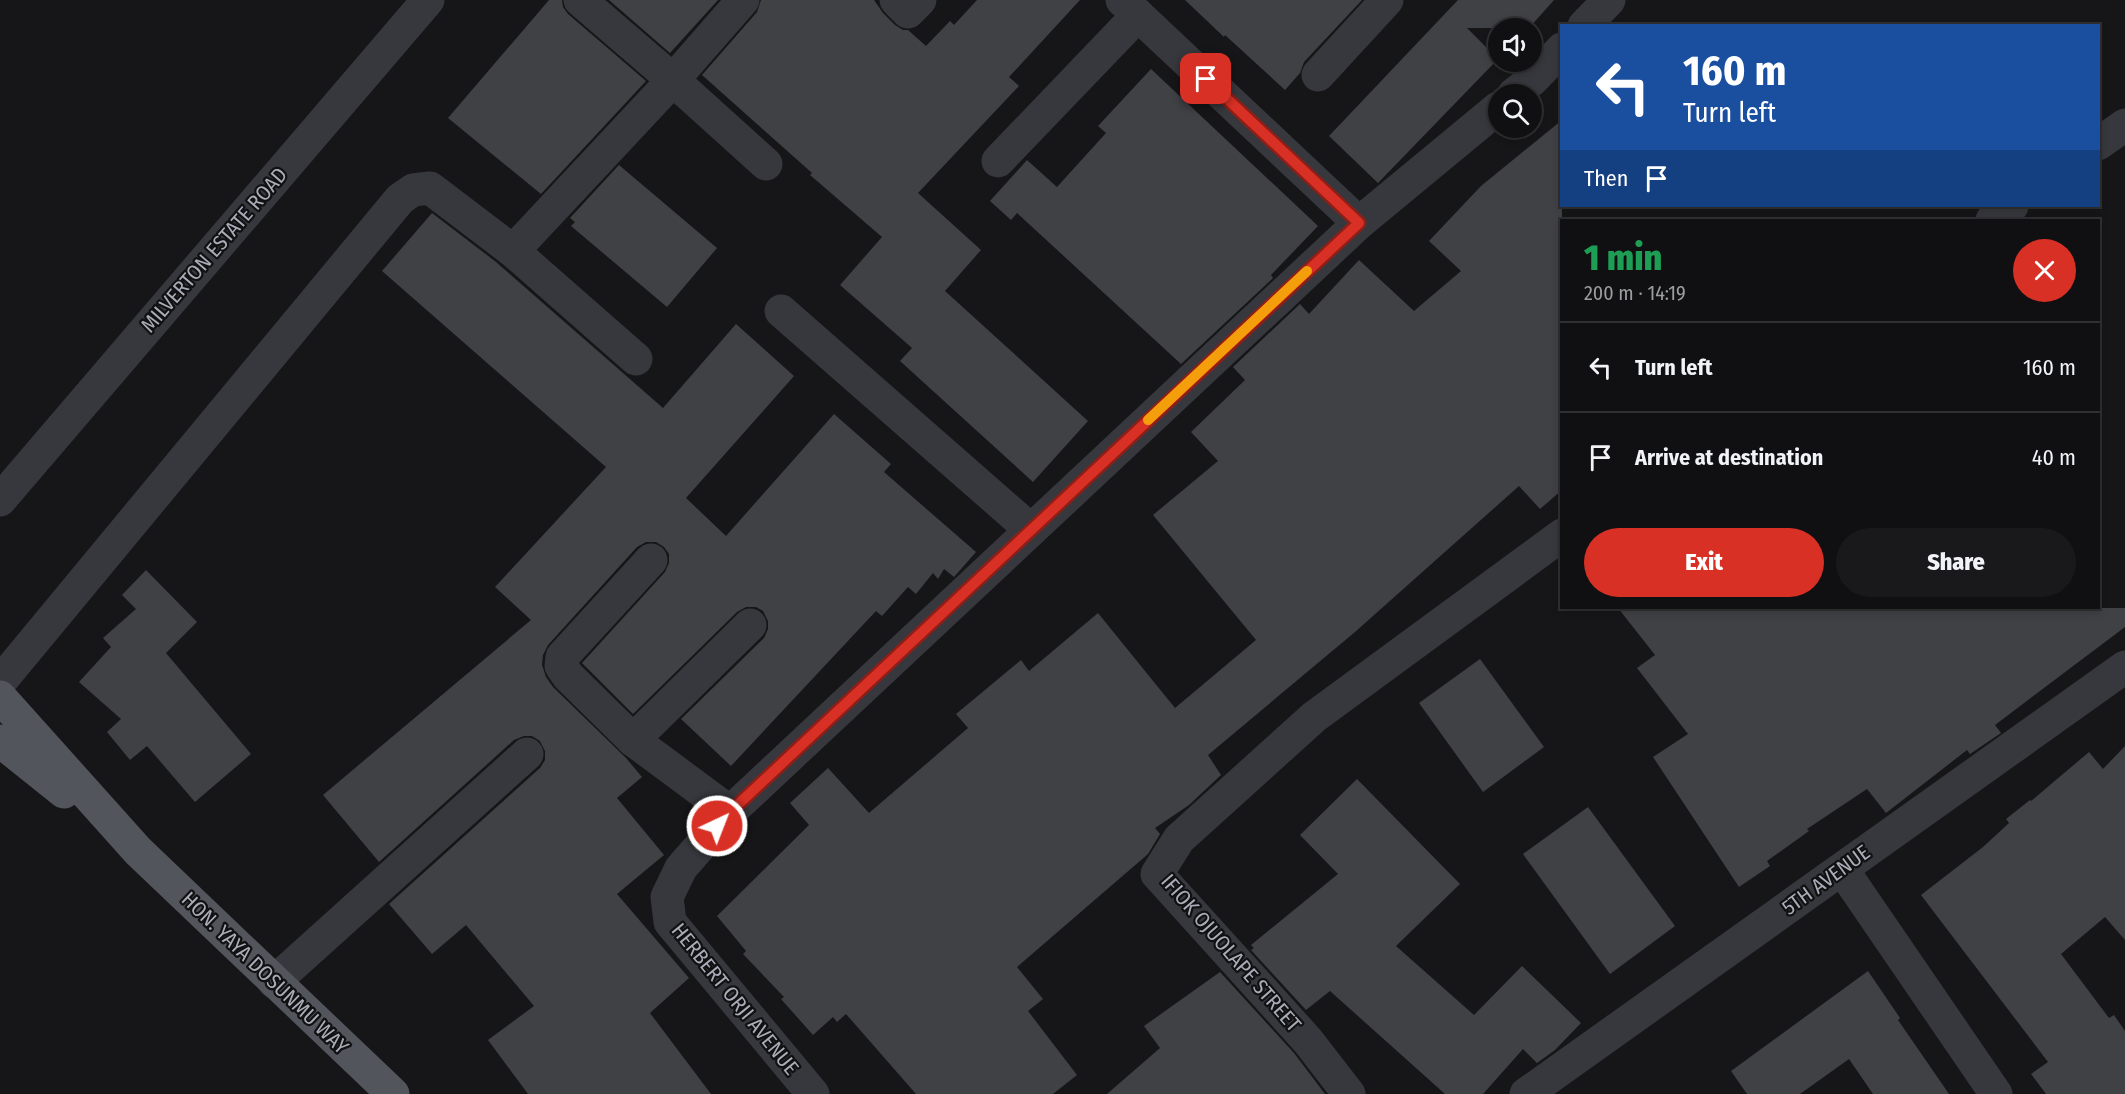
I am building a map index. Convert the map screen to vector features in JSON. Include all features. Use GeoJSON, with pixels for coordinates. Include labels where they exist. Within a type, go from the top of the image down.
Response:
{"type":"FeatureCollection","features":[{"type":"Feature","properties":{"kind":"main road","name":"HON. YAYA DOSUNMU WAY"},"geometry":{"type":"LineString","coordinates":[[0,697],[138,851],[393,1094]]}},
{"type":"Feature","properties":{"kind":"main road","name":"HON. YAYA DOSUNMU WAY"},"geometry":{"type":"LineString","coordinates":[[0,741],[138,851]]}},
{"type":"Feature","properties":{"kind":"street","name":"MILVERTON ESTATE ROAD"},"geometry":{"type":"LineString","coordinates":[[0,500],[428,0]]}},
{"type":"Feature","properties":{"kind":"street"},"geometry":{"type":"LineString","coordinates":[[580,0],[766,164]]}},
{"type":"Feature","properties":{"kind":"street"},"geometry":{"type":"LineString","coordinates":[[513,251],[673,80],[743,0]]}},
{"type":"Feature","properties":{"kind":"street"},"geometry":{"type":"LineString","coordinates":[[896,0],[908,12],[920,0]]}},
{"type":"Feature","properties":{"kind":"street"},"geometry":{"type":"LineString","coordinates":[[1317,75],[1387,0]]}},
{"type":"Feature","properties":{"kind":"street"},"geometry":{"type":"LineString","coordinates":[[1586,24],[1610,0]]}},
{"type":"Feature","properties":{"kind":"street"},"geometry":{"type":"LineString","coordinates":[[998,161],[1130,8],[1359,223]]}},
{"type":"Feature","properties":{"kind":"street"},"geometry":{"type":"LineString","coordinates":[[1527,84],[1560,51]]}},
{"type":"Feature","properties":{"kind":"street","name":"HERBERT ORJI AVENUE"},"geometry":{"type":"LineString","coordinates":[[813,1094],[670,922],[667,897],[681,868],[730,812],[1359,223],[1488,116]]}},
{"type":"Feature","properties":{"kind":"street"},"geometry":{"type":"LineString","coordinates":[[2100,143],[2125,125]]}},
{"type":"Feature","properties":{"kind":"street"},"geometry":{"type":"LineString","coordinates":[[0,682],[400,199],[413,190],[430,188],[513,251],[636,359]]}},
{"type":"Feature","properties":{"kind":"street"},"geometry":{"type":"LineString","coordinates":[[1993,219],[2011,207]]}},
{"type":"Feature","properties":{"kind":"street"},"geometry":{"type":"LineString","coordinates":[[781,310],[1031,531]]}},
{"type":"Feature","properties":{"kind":"street","name":"IFIOK OJUOLAPE STREET"},"geometry":{"type":"LineString","coordinates":[[1349,1094],[1308,1041],[1157,874],[1179,839],[1314,717],[1560,536]]}},
{"type":"Feature","properties":{"kind":"street"},"geometry":{"type":"LineString","coordinates":[[651,560],[562,657],[561,666],[568,676],[633,740],[730,812]]}},
{"type":"Feature","properties":{"kind":"street"},"geometry":{"type":"LineString","coordinates":[[633,740],[750,625]]}},
{"type":"Feature","properties":{"kind":"street","name":"5TH AVENUE"},"geometry":{"type":"LineString","coordinates":[[1526,1094],[2125,667]]}},
{"type":"Feature","properties":{"kind":"street"},"geometry":{"type":"LineString","coordinates":[[274,982],[527,754]]}},
{"type":"Feature","properties":{"kind":"street"},"geometry":{"type":"LineString","coordinates":[[1842,869],[1996,1094]]}},
{"type":"Feature","properties":{"kind":"building"},"geometry":{"type":"Polygon","coordinates":[[[549,0],[562,0],[563,7],[568,14],[646,81],[541,194],[448,118],[549,0]]]}},
{"type":"Feature","properties":{"kind":"building"},"geometry":{"type":"Polygon","coordinates":[[[609,0],[718,0],[670,53],[609,0]]]}},
{"type":"Feature","properties":{"kind":"building"},"geometry":{"type":"Polygon","coordinates":[[[761,0],[874,0],[895,25],[908,30],[926,46],[950,21],[954,25],[977,0],[1080,0],[1009,77],[1019,86],[918,193],[981,250],[945,291],[1088,421],[1033,482],[900,361],[912,348],[840,285],[882,237],[810,175],[812,173],[702,75],[757,12],[761,0]]]}},
{"type":"Feature","properties":{"kind":"building"},"geometry":{"type":"Polygon","coordinates":[[[1185,0],[1362,0],[1304,62],[1300,73],[1285,90],[1185,0]]]}},
{"type":"Feature","properties":{"kind":"building"},"geometry":{"type":"Polygon","coordinates":[[[1458,0],[1554,0],[1538,18],[1488,18],[1488,28],[1467,28],[1488,49],[1488,69],[1378,183],[1329,136],[1458,0]]]}},
{"type":"Feature","properties":{"kind":"building"},"geometry":{"type":"Polygon","coordinates":[[[1151,69],[1318,226],[1271,275],[1273,278],[1181,364],[1017,213],[1011,220],[990,201],[1027,160],[1057,187],[1106,133],[1098,126],[1151,69]]]}},
{"type":"Feature","properties":{"kind":"building"},"geometry":{"type":"Polygon","coordinates":[[[1560,122],[1562,219],[1560,219],[1560,492],[1540,509],[1519,486],[1355,632],[1208,755],[1221,775],[1189,805],[1155,828],[1160,834],[1148,854],[1017,967],[1043,999],[1028,1011],[1077,1075],[1053,1094],[916,1094],[846,1014],[837,1022],[833,1017],[813,1035],[781,999],[784,997],[743,954],[746,951],[717,916],[809,825],[790,803],[828,768],[869,813],[968,728],[956,714],[1021,660],[1029,671],[1098,613],[1175,708],[1256,640],[1153,515],[1218,461],[1191,432],[1245,380],[1233,367],[1300,304],[1309,314],[1359,260],[1414,311],[1461,271],[1429,241],[1481,186],[1560,122]]]}},
{"type":"Feature","properties":{"kind":"building"},"geometry":{"type":"Polygon","coordinates":[[[619,165],[717,248],[667,307],[571,226],[575,222],[570,218],[619,165]]]}},
{"type":"Feature","properties":{"kind":"building"},"geometry":{"type":"Polygon","coordinates":[[[432,213],[496,262],[663,408],[736,324],[794,376],[686,498],[726,536],[834,414],[891,464],[884,472],[976,552],[954,577],[944,569],[938,579],[933,573],[916,594],[908,587],[882,616],[876,611],[731,766],[681,719],[764,638],[768,629],[768,621],[763,611],[756,607],[746,607],[737,612],[633,714],[582,663],[665,572],[669,563],[669,554],[656,542],[646,542],[637,547],[548,645],[543,655],[542,665],[553,687],[626,758],[642,777],[617,798],[664,855],[617,894],[689,978],[650,1013],[711,1094],[528,1094],[488,1040],[534,1006],[466,925],[432,954],[389,904],[540,768],[545,760],[545,751],[540,741],[532,736],[514,740],[379,862],[323,795],[531,620],[495,587],[606,467],[382,271],[432,213]]]}},
{"type":"Feature","properties":{"kind":"building"},"geometry":{"type":"Polygon","coordinates":[[[146,570],[197,622],[166,653],[251,754],[195,802],[147,746],[130,760],[107,732],[121,719],[79,682],[111,647],[103,638],[136,609],[122,595],[146,570]]]}},
{"type":"Feature","properties":{"kind":"building"},"geometry":{"type":"Polygon","coordinates":[[[2125,608],[2125,627],[1995,725],[2001,733],[1970,754],[1967,750],[1886,813],[1867,789],[1807,829],[1809,831],[1767,861],[1770,866],[1739,887],[1653,757],[1688,734],[1637,668],[1655,655],[1619,609],[2125,608]]]}},
{"type":"Feature","properties":{"kind":"building"},"geometry":{"type":"Polygon","coordinates":[[[1480,659],[1544,747],[1483,792],[1419,703],[1480,659]]]}},
{"type":"Feature","properties":{"kind":"building"},"geometry":{"type":"Polygon","coordinates":[[[2125,746],[2125,940],[2105,917],[2061,954],[2109,1018],[2114,1015],[2125,1031],[2125,1094],[2046,1094],[2031,1074],[2048,1062],[1921,895],[1983,847],[2009,823],[2006,819],[2089,752],[2103,769],[2125,746]]]}},
{"type":"Feature","properties":{"kind":"building"},"geometry":{"type":"Polygon","coordinates":[[[1357,779],[1460,884],[1396,946],[1474,1015],[1522,966],[1581,1023],[1555,1050],[1537,1063],[1523,1049],[1483,1094],[1445,1094],[1330,991],[1306,1010],[1251,950],[1254,948],[1251,945],[1338,874],[1300,835],[1357,779]]]}},
{"type":"Feature","properties":{"kind":"building"},"geometry":{"type":"Polygon","coordinates":[[[1588,807],[1675,926],[1610,974],[1523,854],[1588,807]]]}},
{"type":"Feature","properties":{"kind":"building"},"geometry":{"type":"Polygon","coordinates":[[[1868,971],[1900,1018],[1898,1020],[1949,1094],[1873,1094],[1849,1059],[1800,1094],[1747,1094],[1731,1071],[1868,971]]]}},
{"type":"Feature","properties":{"kind":"building"},"geometry":{"type":"Polygon","coordinates":[[[1220,972],[1294,1053],[1325,1094],[1107,1094],[1160,1048],[1144,1026],[1220,972]]]}},
{"type":"Feature","properties":{"kind":"slow traffic"},"geometry":{"type":"LineString","coordinates":[[1148,420],[1307,271]]}},
{"type":"Feature","properties":{"kind":"route"},"geometry":{"type":"LineString","coordinates":[[717,826],[1359,223],[1206,79]]}}]}
